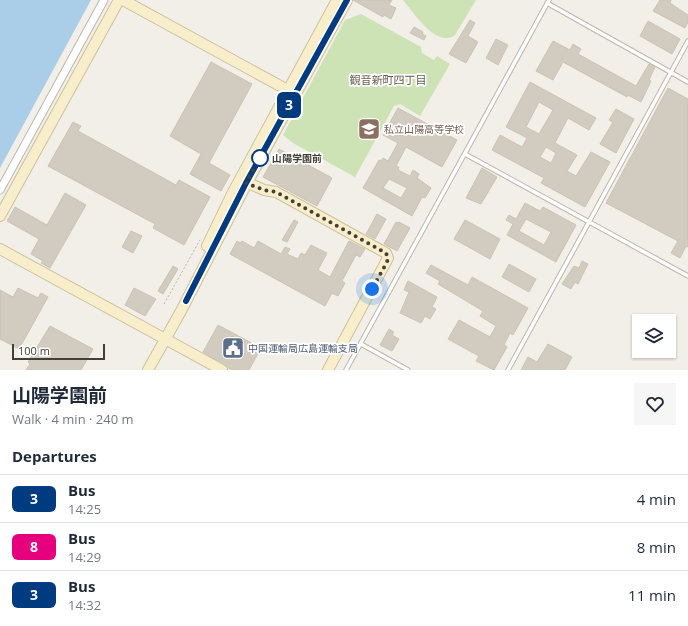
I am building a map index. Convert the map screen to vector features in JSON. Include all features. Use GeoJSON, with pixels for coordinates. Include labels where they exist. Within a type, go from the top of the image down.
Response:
{"type":"FeatureCollection","features":[{"type":"Feature","properties":{"kind":"street"},"geometry":{"type":"LineString","coordinates":[[0,190],[104,0]]}},
{"type":"Feature","properties":{"kind":"street"},"geometry":{"type":"LineString","coordinates":[[0,216],[119,0]]}},
{"type":"Feature","properties":{"kind":"street"},"geometry":{"type":"LineString","coordinates":[[123,0],[292,92]]}},
{"type":"Feature","properties":{"kind":"street"},"geometry":{"type":"LineString","coordinates":[[292,92],[337,0]]}},
{"type":"Feature","properties":{"kind":"street"},"geometry":{"type":"LineString","coordinates":[[148,370],[167,329],[243,181],[292,92],[347,0]]}},
{"type":"Feature","properties":{"kind":"street"},"geometry":{"type":"LineString","coordinates":[[243,181],[264,190],[276,192],[386,253],[388,258],[328,370]]}},
{"type":"Feature","properties":{"kind":"street"},"geometry":{"type":"LineString","coordinates":[[0,249],[222,370]]}},
{"type":"Feature","properties":{"kind":"lane"},"geometry":{"type":"LineString","coordinates":[[346,370],[548,2],[688,82]]}},
{"type":"Feature","properties":{"kind":"lane"},"geometry":{"type":"LineString","coordinates":[[508,370],[688,41]]}},
{"type":"Feature","properties":{"kind":"lane"},"geometry":{"type":"LineString","coordinates":[[465,154],[688,276]]}},
{"type":"Feature","properties":{"kind":"lane"},"geometry":{"type":"LineString","coordinates":[[361,344],[408,370]]}},
{"type":"Feature","properties":{"kind":"green space"},"geometry":{"type":"Polygon","coordinates":[[[403,0],[476,0],[455,35],[448,38],[434,34],[426,28],[403,0]]]}},
{"type":"Feature","properties":{"kind":"green space"},"geometry":{"type":"Polygon","coordinates":[[[361,14],[421,47],[422,53],[434,60],[437,56],[450,64],[420,116],[400,104],[394,106],[355,177],[293,143],[283,135],[345,20],[361,14]]]}},
{"type":"Feature","properties":{"kind":"water"},"geometry":{"type":"Polygon","coordinates":[[[0,0],[91,0],[0,168],[0,0]]]}},
{"type":"Feature","properties":{"kind":"building"},"geometry":{"type":"Polygon","coordinates":[[[353,0],[392,0],[389,5],[396,8],[391,19],[384,15],[383,17],[353,0]]]}},
{"type":"Feature","properties":{"kind":"building"},"geometry":{"type":"Polygon","coordinates":[[[660,0],[671,0],[670,3],[688,15],[688,22],[685,28],[653,11],[660,0]]]}},
{"type":"Feature","properties":{"kind":"building"},"geometry":{"type":"Polygon","coordinates":[[[470,20],[475,23],[468,36],[478,42],[466,63],[449,54],[470,20]]]}},
{"type":"Feature","properties":{"kind":"building"},"geometry":{"type":"Polygon","coordinates":[[[648,21],[680,39],[672,54],[640,36],[648,21]]]}},
{"type":"Feature","properties":{"kind":"building"},"geometry":{"type":"Polygon","coordinates":[[[414,27],[423,32],[422,34],[426,36],[424,40],[410,33],[414,27]]]}},
{"type":"Feature","properties":{"kind":"building"},"geometry":{"type":"Polygon","coordinates":[[[496,39],[508,45],[498,65],[486,58],[496,39]]]}},
{"type":"Feature","properties":{"kind":"building"},"geometry":{"type":"Polygon","coordinates":[[[553,41],[570,50],[573,44],[581,49],[578,54],[636,86],[649,64],[655,67],[649,80],[651,81],[641,102],[628,95],[627,97],[563,62],[553,80],[536,71],[553,41]]]}},
{"type":"Feature","properties":{"kind":"building"},"geometry":{"type":"Polygon","coordinates":[[[211,62],[252,84],[209,163],[230,175],[221,191],[190,174],[201,154],[170,136],[211,62]]]}},
{"type":"Feature","properties":{"kind":"building"},"geometry":{"type":"Polygon","coordinates":[[[530,82],[596,118],[589,130],[568,118],[555,143],[577,155],[567,171],[576,176],[591,152],[610,162],[585,207],[541,183],[544,178],[492,150],[500,135],[522,147],[527,138],[506,127],[530,82]],[[539,102],[526,127],[539,134],[553,110],[539,102]],[[546,147],[540,157],[551,163],[556,153],[546,147]]]}},
{"type":"Feature","properties":{"kind":"building"},"geometry":{"type":"Polygon","coordinates":[[[668,88],[688,99],[688,247],[686,246],[680,258],[671,253],[678,241],[606,203],[668,88]]]}},
{"type":"Feature","properties":{"kind":"building"},"geometry":{"type":"Polygon","coordinates":[[[398,108],[457,140],[442,167],[406,147],[396,166],[399,167],[398,170],[410,176],[413,170],[419,174],[417,178],[431,188],[425,198],[422,197],[412,216],[363,188],[379,160],[381,161],[383,158],[388,161],[398,143],[383,135],[398,108]],[[389,179],[383,188],[401,198],[407,188],[389,179]]]}},
{"type":"Feature","properties":{"kind":"building"},"geometry":{"type":"Polygon","coordinates":[[[616,109],[634,119],[616,153],[600,144],[613,122],[609,120],[616,109]]]}},
{"type":"Feature","properties":{"kind":"building"},"geometry":{"type":"Polygon","coordinates":[[[73,122],[81,126],[78,131],[176,185],[179,180],[210,197],[184,245],[153,228],[155,224],[48,166],[73,122]]]}},
{"type":"Feature","properties":{"kind":"building"},"geometry":{"type":"Polygon","coordinates":[[[279,149],[332,178],[317,206],[263,177],[279,149]]]}},
{"type":"Feature","properties":{"kind":"building"},"geometry":{"type":"Polygon","coordinates":[[[482,168],[497,177],[481,204],[466,198],[482,168]]]}},
{"type":"Feature","properties":{"kind":"building"},"geometry":{"type":"Polygon","coordinates":[[[65,193],[86,205],[50,268],[41,263],[43,261],[31,254],[39,239],[7,221],[15,207],[47,225],[65,193]]]}},
{"type":"Feature","properties":{"kind":"building"},"geometry":{"type":"Polygon","coordinates":[[[525,203],[540,211],[543,207],[576,225],[556,262],[507,235],[513,224],[506,220],[509,215],[516,219],[525,203]],[[526,219],[519,231],[544,245],[551,232],[526,219]]]}},
{"type":"Feature","properties":{"kind":"building"},"geometry":{"type":"Polygon","coordinates":[[[377,214],[386,219],[375,239],[366,234],[377,214]]]}},
{"type":"Feature","properties":{"kind":"building"},"geometry":{"type":"Polygon","coordinates":[[[294,220],[298,222],[287,242],[282,240],[294,220]]]}},
{"type":"Feature","properties":{"kind":"building"},"geometry":{"type":"Polygon","coordinates":[[[465,220],[500,239],[490,259],[454,239],[465,220]]]}},
{"type":"Feature","properties":{"kind":"building"},"geometry":{"type":"Polygon","coordinates":[[[396,222],[410,228],[397,251],[384,244],[396,222]]]}},
{"type":"Feature","properties":{"kind":"building"},"geometry":{"type":"Polygon","coordinates":[[[131,231],[142,236],[133,253],[122,247],[131,231]]]}},
{"type":"Feature","properties":{"kind":"building"},"geometry":{"type":"Polygon","coordinates":[[[237,241],[240,243],[242,241],[254,248],[258,241],[281,254],[285,247],[290,249],[287,254],[298,259],[301,253],[305,255],[311,245],[327,253],[318,270],[330,277],[349,241],[365,249],[360,257],[356,255],[342,281],[345,283],[338,296],[332,293],[325,306],[230,254],[237,241]]]}},
{"type":"Feature","properties":{"kind":"building"},"geometry":{"type":"Polygon","coordinates":[[[582,261],[588,264],[578,284],[575,282],[571,289],[562,284],[574,266],[579,268],[582,261]]]}},
{"type":"Feature","properties":{"kind":"building"},"geometry":{"type":"Polygon","coordinates":[[[509,264],[536,279],[529,292],[502,277],[509,264]]]}},
{"type":"Feature","properties":{"kind":"building"},"geometry":{"type":"Polygon","coordinates":[[[431,265],[468,285],[472,277],[528,308],[513,335],[510,333],[504,345],[507,347],[494,370],[476,361],[479,356],[448,339],[459,320],[490,337],[496,326],[480,316],[483,311],[438,284],[440,281],[426,273],[431,265]]]}},
{"type":"Feature","properties":{"kind":"building"},"geometry":{"type":"Polygon","coordinates":[[[173,266],[178,269],[163,294],[158,291],[173,266]]]}},
{"type":"Feature","properties":{"kind":"building"},"geometry":{"type":"Polygon","coordinates":[[[408,281],[437,297],[432,307],[436,309],[430,319],[425,316],[421,323],[400,313],[409,292],[404,290],[408,281]]]}},
{"type":"Feature","properties":{"kind":"building"},"geometry":{"type":"Polygon","coordinates":[[[18,288],[38,298],[41,293],[48,297],[19,349],[0,339],[0,290],[13,297],[18,288]]]}},
{"type":"Feature","properties":{"kind":"building"},"geometry":{"type":"Polygon","coordinates":[[[134,288],[156,299],[145,316],[125,305],[134,288]]]}},
{"type":"Feature","properties":{"kind":"building"},"geometry":{"type":"Polygon","coordinates":[[[218,325],[261,348],[249,370],[232,370],[203,352],[218,325]]]}},
{"type":"Feature","properties":{"kind":"building"},"geometry":{"type":"Polygon","coordinates":[[[50,326],[93,349],[81,370],[26,370],[30,364],[28,362],[50,326]]]}},
{"type":"Feature","properties":{"kind":"building"},"geometry":{"type":"Polygon","coordinates":[[[389,329],[394,332],[392,335],[399,339],[392,351],[380,345],[389,329]]]}},
{"type":"Feature","properties":{"kind":"building"},"geometry":{"type":"Polygon","coordinates":[[[548,344],[572,357],[565,370],[521,370],[528,357],[537,362],[548,344]]]}},
{"type":"Feature","properties":{"kind":"bus line","name":"3"},"geometry":{"type":"LineString","coordinates":[[186,301],[241,196],[246,183],[347,0]]}},
{"type":"Feature","properties":{"kind":"place","name":"私立山陽高等学校"},"geometry":{"type":"Point","coordinates":[369,129]}},
{"type":"Feature","properties":{"kind":"place","name":"山陽学園前"},"geometry":{"type":"Point","coordinates":[260,158]}},
{"type":"Feature","properties":{"kind":"place","name":"中国運輸局広島運輸支局"},"geometry":{"type":"Point","coordinates":[233,348]}},
{"type":"Feature","properties":{"kind":"district","name":"観音新町四丁目"},"geometry":{"type":"Point","coordinates":[388,80]}},
{"type":"Feature","properties":{"kind":"route"},"geometry":{"type":"LineString","coordinates":[[260,158],[246,183],[264,190],[276,192],[386,253],[388,258],[387,262],[372,289]]}}]}
